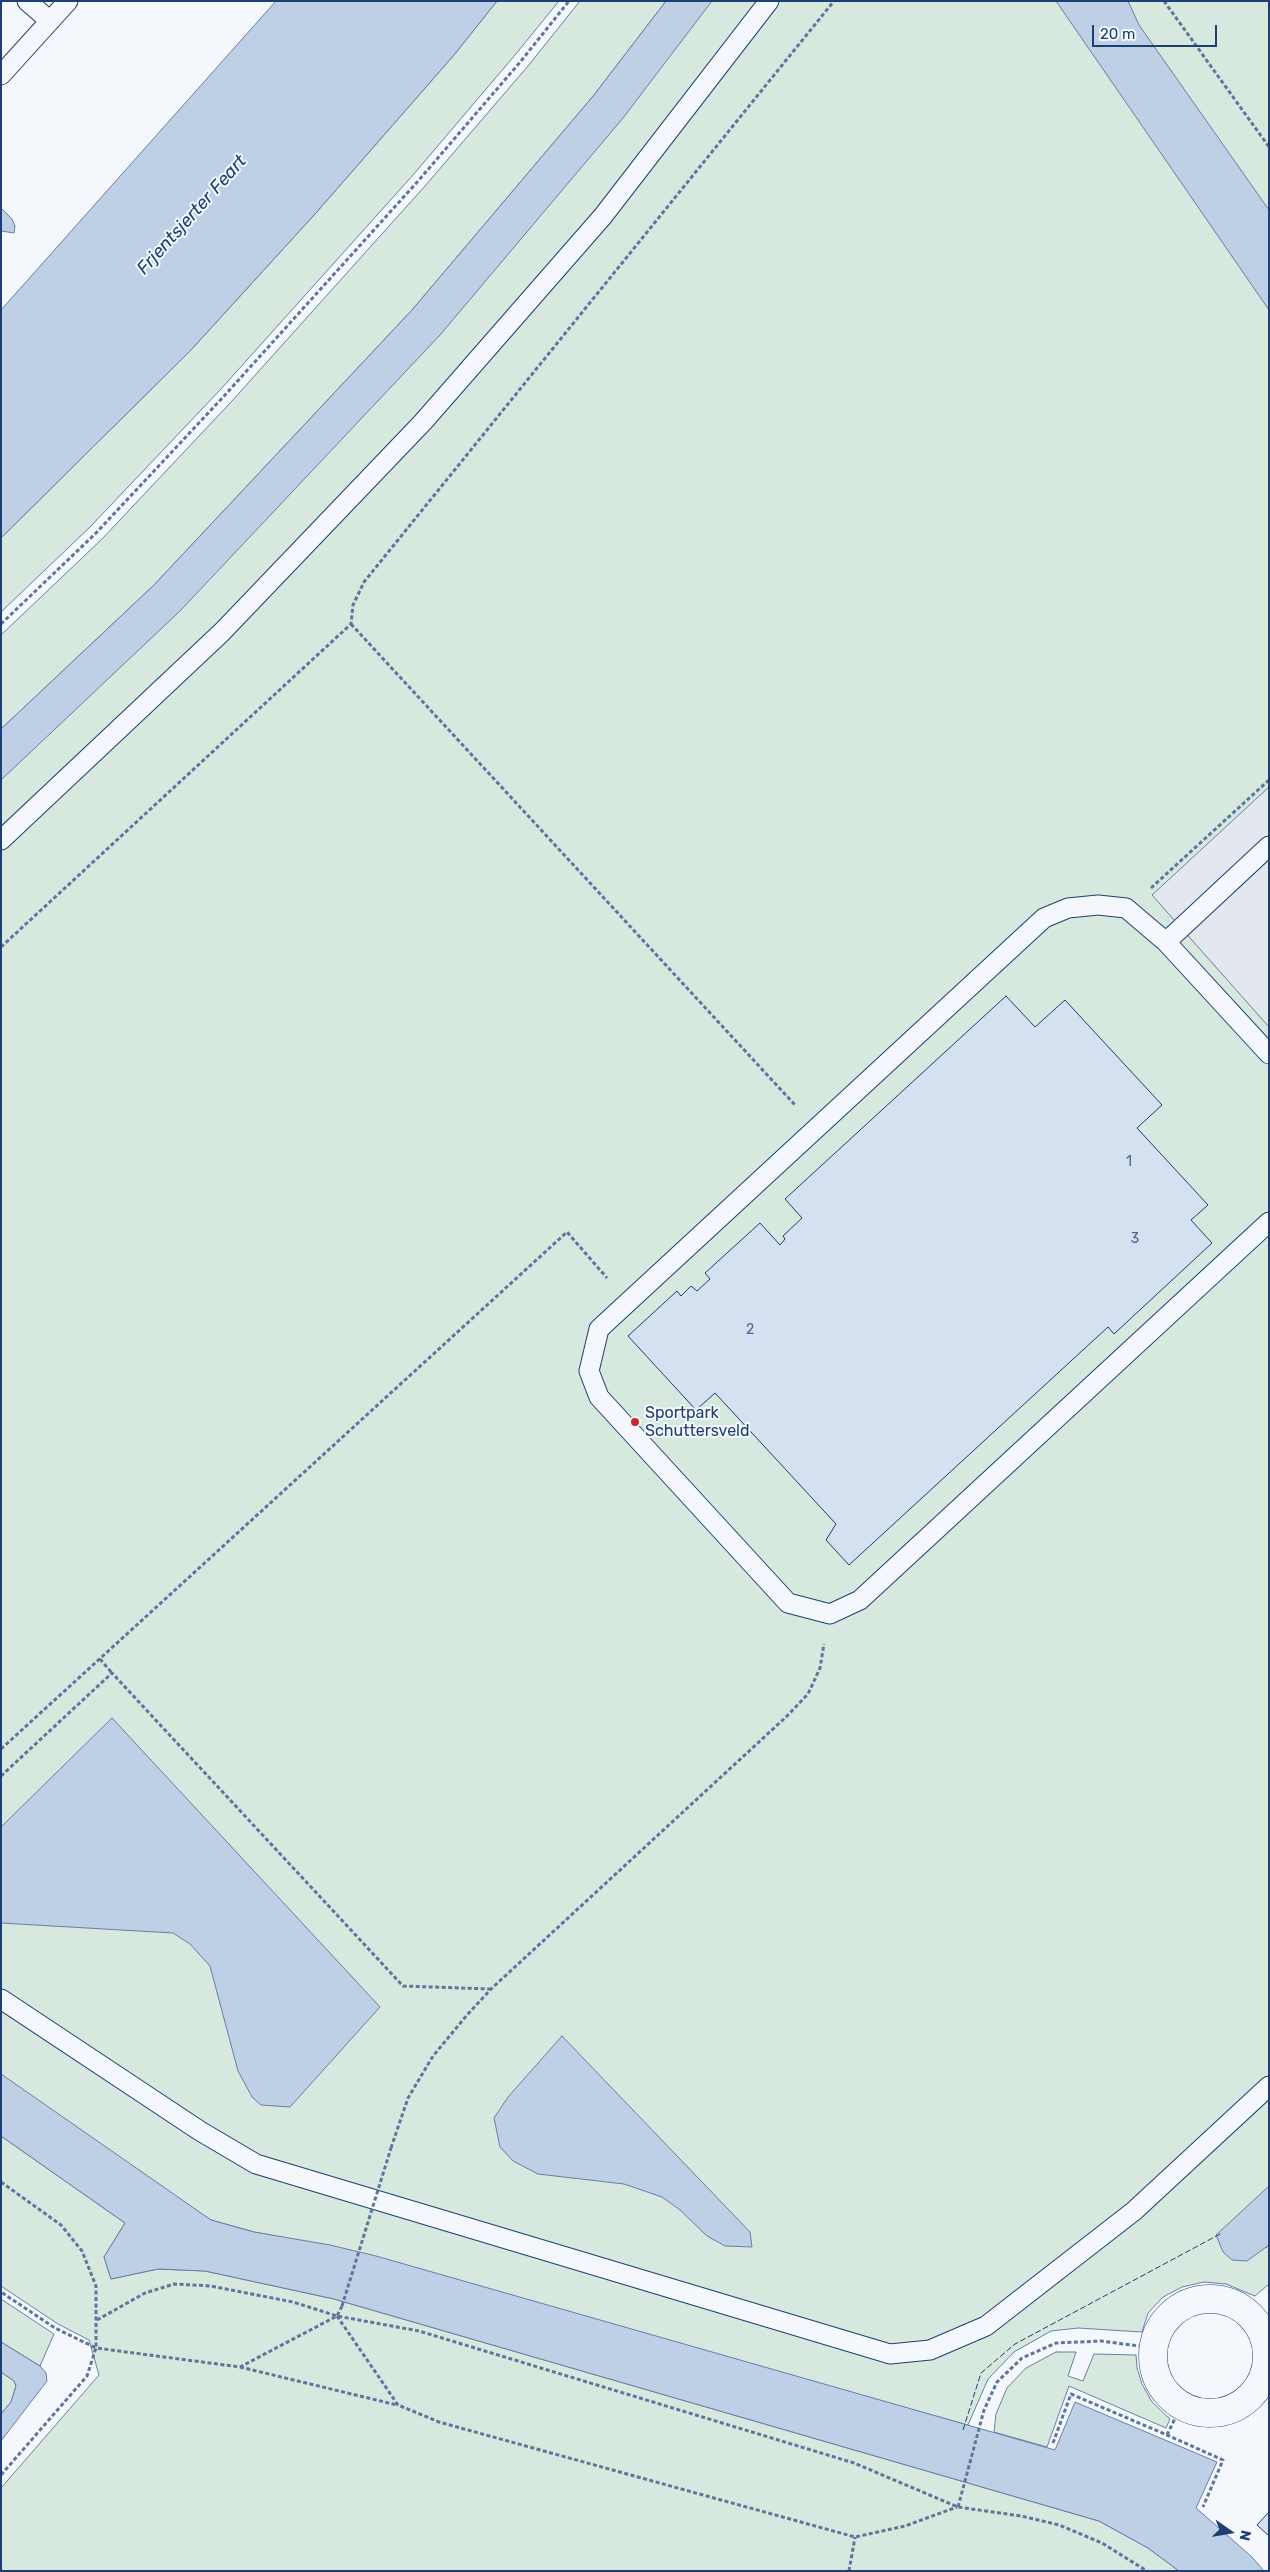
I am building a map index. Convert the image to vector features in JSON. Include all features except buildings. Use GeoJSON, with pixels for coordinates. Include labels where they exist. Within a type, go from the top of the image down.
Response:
{"type":"FeatureCollection","features":[{"type":"Feature","properties":{"kind":"street"},"geometry":{"type":"LineString","coordinates":[[1218,2299],[1262,2315],[1268,2364],[1260,2385],[1245,2402],[1225,2412],[1202,2414],[1181,2406],[1164,2391],[1154,2371],[1154,2348],[1161,2327],[1176,2310],[1196,2301],[1218,2299]]}},
{"type":"Feature","properties":{"kind":"lane"},"geometry":{"type":"LineString","coordinates":[[26,1],[50,21]]}},
{"type":"Feature","properties":{"kind":"lane"},"geometry":{"type":"LineString","coordinates":[[1,75],[68,1]]}},
{"type":"Feature","properties":{"kind":"lane"},"geometry":{"type":"LineString","coordinates":[[1,840],[222,632],[423,422],[603,216],[770,1]]}},
{"type":"Feature","properties":{"kind":"lane"},"geometry":{"type":"LineString","coordinates":[[1166,942],[1269,846]]}},
{"type":"Feature","properties":{"kind":"lane"},"geometry":{"type":"LineString","coordinates":[[1269,1054],[1166,942],[1126,908],[1098,904],[1068,908],[1044,918],[599,1329],[589,1371],[599,1398],[788,1602],[830,1614],[860,1600],[1269,1222]]}},
{"type":"Feature","properties":{"kind":"lane"},"geometry":{"type":"LineString","coordinates":[[1,1999],[200,2130],[256,2164],[890,2354],[930,2350],[986,2326],[1134,2211],[1269,2086]]}},
{"type":"Feature","properties":{"kind":"path"},"geometry":{"type":"LineString","coordinates":[[1,624],[96,533],[226,396],[418,180],[521,61],[569,1]]}},
{"type":"Feature","properties":{"kind":"path"},"geometry":{"type":"LineString","coordinates":[[1,947],[351,624],[353,605],[364,582],[834,1]]}},
{"type":"Feature","properties":{"kind":"path"},"geometry":{"type":"LineString","coordinates":[[1164,1],[1269,147]]}},
{"type":"Feature","properties":{"kind":"path"},"geometry":{"type":"LineString","coordinates":[[351,624],[817,1129]]}},
{"type":"Feature","properties":{"kind":"path"},"geometry":{"type":"LineString","coordinates":[[1126,908],[1138,900],[1269,780]]}},
{"type":"Feature","properties":{"kind":"path"},"geometry":{"type":"LineString","coordinates":[[1,1749],[567,1232],[627,1302]]}},
{"type":"Feature","properties":{"kind":"path"},"geometry":{"type":"LineString","coordinates":[[240,2367],[337,2316],[342,2306],[408,2098],[433,2056],[491,1989],[786,1717],[808,1694],[820,1668],[830,1614]]}},
{"type":"Feature","properties":{"kind":"path"},"geometry":{"type":"LineString","coordinates":[[100,1659],[403,1986],[491,1989]]}},
{"type":"Feature","properties":{"kind":"path"},"geometry":{"type":"LineString","coordinates":[[1,1776],[112,1673]]}},
{"type":"Feature","properties":{"kind":"path"},"geometry":{"type":"LineString","coordinates":[[1,2182],[61,2225],[82,2251],[96,2286],[97,2320],[96,2348],[87,2376],[1,2476]]}},
{"type":"Feature","properties":{"kind":"path"},"geometry":{"type":"LineString","coordinates":[[97,2320],[145,2293],[174,2284],[211,2286],[293,2302],[337,2316],[420,2330],[854,2463],[958,2507],[1021,2516],[1059,2525],[1102,2543],[1147,2571]]}},
{"type":"Feature","properties":{"kind":"path"},"geometry":{"type":"LineString","coordinates":[[1,2292],[55,2328],[96,2348],[240,2367],[398,2405],[439,2422],[855,2537],[905,2526],[958,2507]]}},
{"type":"Feature","properties":{"kind":"path"},"geometry":{"type":"LineString","coordinates":[[337,2316],[398,2405]]}},
{"type":"Feature","properties":{"kind":"path"},"geometry":{"type":"LineString","coordinates":[[958,2507],[984,2410],[997,2382],[1022,2358],[1056,2343],[1101,2340],[1154,2348]]}},
{"type":"Feature","properties":{"kind":"path"},"geometry":{"type":"LineString","coordinates":[[1053,2443],[1071,2394],[1223,2460],[1203,2507]]}},
{"type":"Feature","properties":{"kind":"path"},"geometry":{"type":"LineString","coordinates":[[1167,2435],[1181,2406]]}},
{"type":"Feature","properties":{"kind":"path"},"geometry":{"type":"LineString","coordinates":[[849,2571],[855,2537]]}},
{"type":"Feature","properties":{"kind":"shaded area"},"geometry":{"type":"Polygon","coordinates":[[[497,1],[559,1],[413,175],[220,390],[90,527],[1,612],[1,538],[190,351],[315,214],[454,55],[497,1]]]}},
{"type":"Feature","properties":{"kind":"shaded area"},"geometry":{"type":"Polygon","coordinates":[[[580,1],[666,1],[594,95],[412,310],[154,585],[1,729],[1,635],[102,539],[232,401],[425,186],[528,66],[580,1]]]}},
{"type":"Feature","properties":{"kind":"shaded area","name":"Sportpark Schuttersveld"},"geometry":{"type":"Polygon","coordinates":[[[696,1],[1269,1],[1269,2195],[1266,2248],[1269,2245],[1269,2284],[1255,2296],[1226,2284],[1204,2282],[1182,2287],[1163,2297],[1148,2313],[1142,2332],[1078,2328],[1051,2331],[1014,2352],[988,2379],[968,2425],[285,2238],[211,2220],[1,2088],[1,756],[189,575],[696,1]]]}},
{"type":"Feature","properties":{"kind":"shaded area"},"geometry":{"type":"Polygon","coordinates":[[[1269,787],[1269,1027],[1152,895],[1269,787]]]}},
{"type":"Feature","properties":{"kind":"shaded area"},"geometry":{"type":"Polygon","coordinates":[[[1,2136],[125,2223],[104,2257],[111,2279],[158,2269],[205,2271],[334,2299],[1099,2521],[1148,2548],[1179,2571],[1,2571],[1,2488],[99,2375],[89,2340],[58,2324],[1,2286],[1,2136]]]}},
{"type":"Feature","properties":{"kind":"shaded area"},"geometry":{"type":"Polygon","coordinates":[[[1,2299],[54,2334],[40,2366],[1,2342],[1,2299]]]}},
{"type":"Feature","properties":{"kind":"shaded area"},"geometry":{"type":"Polygon","coordinates":[[[1056,2352],[1076,2352],[1068,2376],[1083,2381],[1094,2354],[1136,2355],[1137,2368],[1142,2384],[1152,2402],[1170,2419],[1166,2428],[1069,2386],[1047,2447],[994,2432],[996,2414],[1007,2388],[1026,2368],[1056,2352]]]}},
{"type":"Feature","properties":{"kind":"shaded area"},"geometry":{"type":"Polygon","coordinates":[[[1,2372],[14,2381],[16,2386],[11,2402],[1,2414],[1,2372]]]}},
{"type":"Feature","properties":{"kind":"water","name":"Frjentsjerter Feart"},"geometry":{"type":"Polygon","coordinates":[[[276,1],[497,1],[454,55],[315,214],[190,351],[1,538],[1,310],[276,1]]]}},
{"type":"Feature","properties":{"kind":"water"},"geometry":{"type":"Polygon","coordinates":[[[666,1],[712,1],[623,118],[440,335],[180,611],[1,780],[1,729],[154,585],[412,310],[594,95],[666,1]]]}},
{"type":"Feature","properties":{"kind":"water"},"geometry":{"type":"Polygon","coordinates":[[[1056,1],[1128,1],[1139,25],[1269,210],[1269,310],[1056,1]]]}},
{"type":"Feature","properties":{"kind":"water"},"geometry":{"type":"Polygon","coordinates":[[[1,208],[12,219],[15,226],[14,233],[1,231],[1,208]]]}},
{"type":"Feature","properties":{"kind":"water"},"geometry":{"type":"Polygon","coordinates":[[[112,1718],[380,2007],[290,2107],[261,2105],[252,2097],[238,2071],[210,1966],[190,1944],[173,1933],[1,1923],[1,1827],[112,1718]]]}},
{"type":"Feature","properties":{"kind":"water"},"geometry":{"type":"Polygon","coordinates":[[[562,2036],[750,2232],[752,2247],[725,2246],[707,2236],[680,2210],[662,2197],[624,2184],[538,2174],[513,2161],[500,2147],[494,2118],[508,2097],[562,2036]]]}},
{"type":"Feature","properties":{"kind":"water"},"geometry":{"type":"Polygon","coordinates":[[[1,2074],[211,2220],[254,2232],[330,2245],[376,2256],[1055,2450],[1075,2402],[1217,2462],[1196,2508],[1252,2557],[1264,2571],[1179,2571],[1148,2548],[1099,2521],[334,2299],[205,2271],[158,2269],[111,2279],[104,2257],[125,2223],[1,2136],[1,2074]]]}},
{"type":"Feature","properties":{"kind":"water"},"geometry":{"type":"Polygon","coordinates":[[[1269,2186],[1269,2245],[1247,2261],[1232,2260],[1223,2252],[1216,2235],[1269,2186]]]}},
{"type":"Feature","properties":{"kind":"water"},"geometry":{"type":"Polygon","coordinates":[[[1,2342],[40,2366],[46,2373],[47,2381],[1,2441],[1,2414],[11,2402],[16,2386],[14,2381],[1,2372],[1,2342]]]}},
{"type":"Feature","properties":{"kind":"fence"},"geometry":{"type":"LineString","coordinates":[[963,2430],[981,2373],[1015,2344],[1222,2233]]}},
{"type":"Feature","properties":{"kind":"place","name":"Sportpark Schuttersveld"},"geometry":{"type":"Point","coordinates":[635,1422]}}]}
